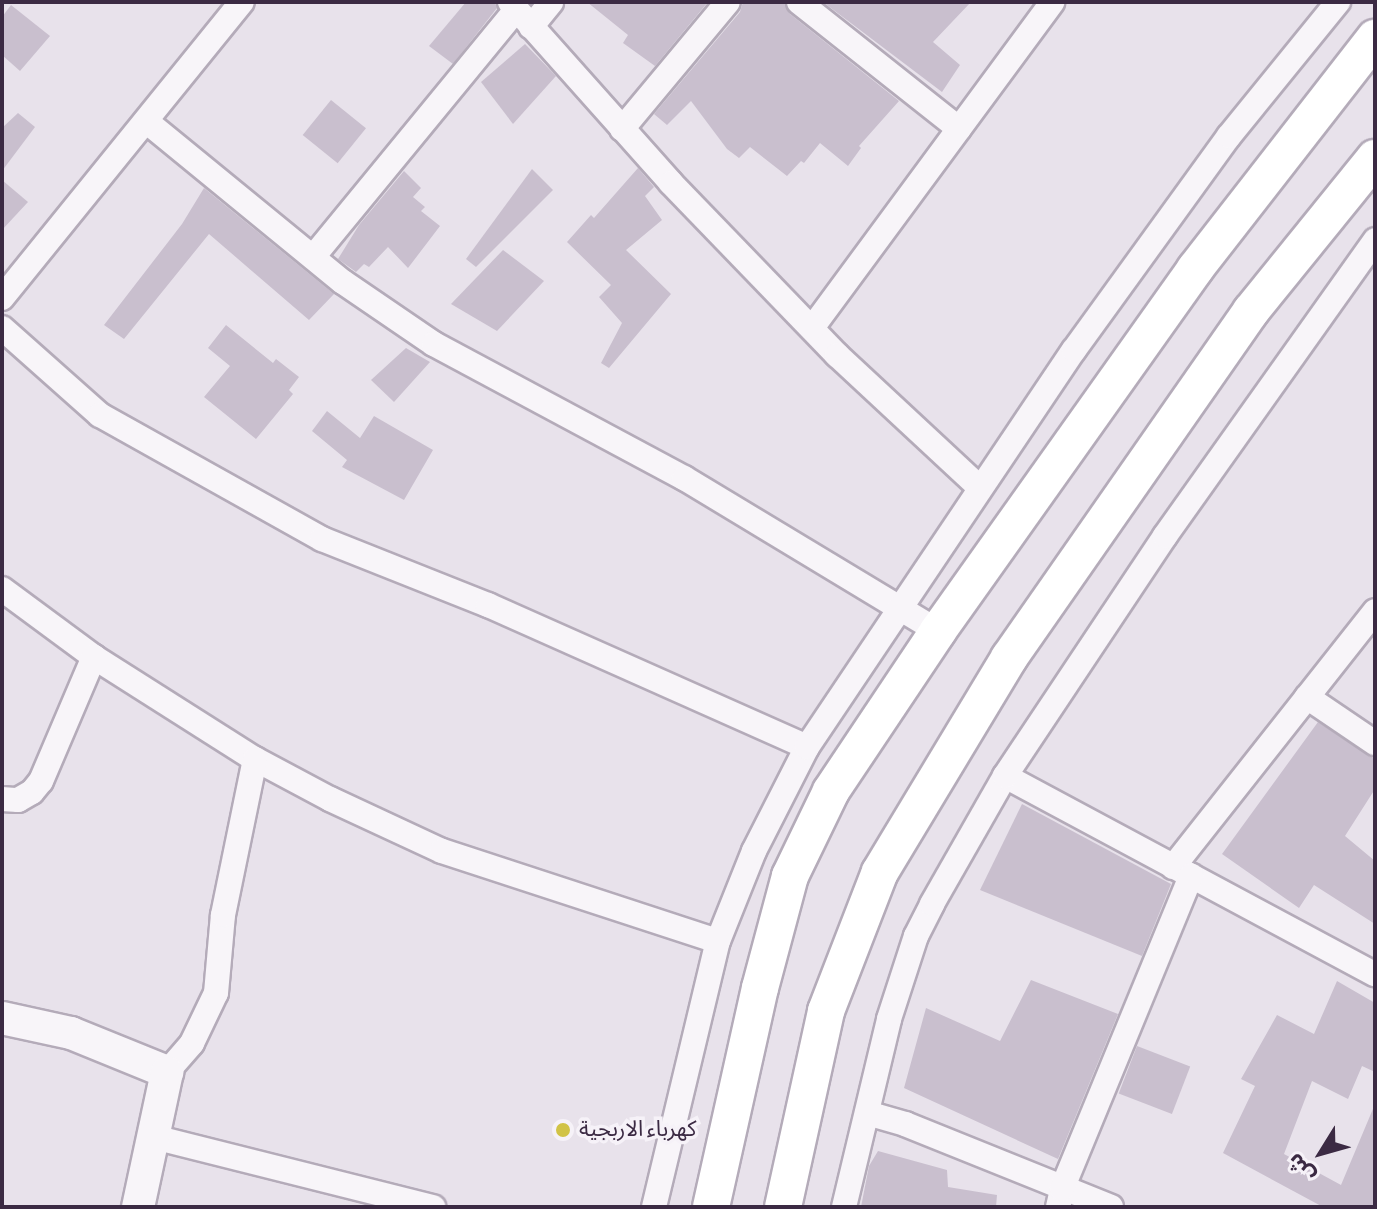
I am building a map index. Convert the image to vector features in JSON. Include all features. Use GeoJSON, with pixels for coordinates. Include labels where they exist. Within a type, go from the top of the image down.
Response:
{"type":"FeatureCollection","features":[{"type":"Feature","properties":{"kind":"main road"},"geometry":{"type":"LineString","coordinates":[[711,1207],[760,988],[790,876],[831,791],[938,631],[1195,269],[1375,38]]}},
{"type":"Feature","properties":{"kind":"main road"},"geometry":{"type":"LineString","coordinates":[[783,1207],[826,1011],[880,872],[956,740],[1018,645],[1251,311],[1375,158]]}},
{"type":"Feature","properties":{"kind":"street"},"geometry":{"type":"LineString","coordinates":[[2,298],[242,2]]}},
{"type":"Feature","properties":{"kind":"street"},"geometry":{"type":"LineString","coordinates":[[313,257],[519,13],[551,2]]}},
{"type":"Feature","properties":{"kind":"street"},"geometry":{"type":"LineString","coordinates":[[622,129],[728,2]]}},
{"type":"Feature","properties":{"kind":"street"},"geometry":{"type":"LineString","coordinates":[[799,2],[959,129]]}},
{"type":"Feature","properties":{"kind":"street"},"geometry":{"type":"LineString","coordinates":[[812,328],[1052,2]]}},
{"type":"Feature","properties":{"kind":"street"},"geometry":{"type":"LineString","coordinates":[[654,1207],[718,941],[754,851],[807,747],[979,487],[1220,149],[1338,2]]}},
{"type":"Feature","properties":{"kind":"street"},"geometry":{"type":"LineString","coordinates":[[519,13],[622,129],[812,328],[979,487]]}},
{"type":"Feature","properties":{"kind":"street"},"geometry":{"type":"LineString","coordinates":[[146,121],[343,282],[434,344],[684,478],[938,631]]}},
{"type":"Feature","properties":{"kind":"street"},"geometry":{"type":"LineString","coordinates":[[844,1207],[889,1019],[916,936],[1005,776],[1165,536],[1375,240]]}},
{"type":"Feature","properties":{"kind":"street"},"geometry":{"type":"LineString","coordinates":[[2,328],[100,415],[322,539],[488,605],[807,747]]}},
{"type":"Feature","properties":{"kind":"street"},"geometry":{"type":"LineString","coordinates":[[2,589],[94,657],[255,759],[442,851],[718,941]]}},
{"type":"Feature","properties":{"kind":"street"},"geometry":{"type":"LineString","coordinates":[[1060,1198],[1182,872],[1307,697],[1375,611]]}},
{"type":"Feature","properties":{"kind":"street"},"geometry":{"type":"LineString","coordinates":[[2,799],[18,800],[32,792],[41,781],[94,657]]}},
{"type":"Feature","properties":{"kind":"street"},"geometry":{"type":"LineString","coordinates":[[1307,697],[1375,743]]}},
{"type":"Feature","properties":{"kind":"street"},"geometry":{"type":"LineString","coordinates":[[138,1207],[167,1072],[192,1043],[216,993],[223,915],[255,759]]}},
{"type":"Feature","properties":{"kind":"street"},"geometry":{"type":"LineString","coordinates":[[1005,776],[1375,974]]}},
{"type":"Feature","properties":{"kind":"street"},"geometry":{"type":"LineString","coordinates":[[2,1018],[71,1033],[167,1072]]}},
{"type":"Feature","properties":{"kind":"street"},"geometry":{"type":"LineString","coordinates":[[867,1113],[905,1124],[1060,1198],[1111,1207]]}},
{"type":"Feature","properties":{"kind":"street"},"geometry":{"type":"LineString","coordinates":[[154,1137],[420,1206]]}},
{"type":"Feature","properties":{"kind":"building"},"geometry":{"type":"Polygon","coordinates":[[[466,2],[495,2],[497,8],[453,64],[429,46],[466,2]]]}},
{"type":"Feature","properties":{"kind":"building"},"geometry":{"type":"Polygon","coordinates":[[[587,2],[708,2],[655,66],[623,43],[628,35],[587,2]]]}},
{"type":"Feature","properties":{"kind":"building"},"geometry":{"type":"Polygon","coordinates":[[[743,2],[784,2],[790,14],[899,101],[859,146],[861,148],[848,166],[820,143],[804,163],[801,161],[787,176],[750,147],[739,158],[727,149],[691,101],[667,125],[654,114],[740,12],[743,2]]]}},
{"type":"Feature","properties":{"kind":"building"},"geometry":{"type":"Polygon","coordinates":[[[823,2],[971,2],[933,42],[960,65],[942,92],[823,2]]]}},
{"type":"Feature","properties":{"kind":"building"},"geometry":{"type":"Polygon","coordinates":[[[11,5],[50,36],[20,71],[2,55],[2,17],[11,5]]]}},
{"type":"Feature","properties":{"kind":"building"},"geometry":{"type":"Polygon","coordinates":[[[525,44],[556,76],[513,124],[481,82],[525,44]]]}},
{"type":"Feature","properties":{"kind":"building"},"geometry":{"type":"Polygon","coordinates":[[[331,100],[366,128],[338,163],[303,135],[331,100]]]}},
{"type":"Feature","properties":{"kind":"building"},"geometry":{"type":"Polygon","coordinates":[[[18,113],[35,127],[2,171],[2,128],[18,113]]]}},
{"type":"Feature","properties":{"kind":"building"},"geometry":{"type":"Polygon","coordinates":[[[638,168],[654,187],[645,196],[662,220],[626,250],[671,294],[609,368],[601,363],[622,323],[599,297],[611,285],[567,242],[591,215],[594,218],[638,168]]]}},
{"type":"Feature","properties":{"kind":"building"},"geometry":{"type":"Polygon","coordinates":[[[532,169],[553,190],[476,267],[466,259],[532,169]]]}},
{"type":"Feature","properties":{"kind":"building"},"geometry":{"type":"Polygon","coordinates":[[[404,171],[421,188],[413,197],[425,207],[421,211],[440,226],[408,268],[388,247],[369,267],[364,264],[356,272],[338,259],[359,225],[404,171]]]}},
{"type":"Feature","properties":{"kind":"building"},"geometry":{"type":"Polygon","coordinates":[[[2,180],[28,202],[2,230],[2,180]]]}},
{"type":"Feature","properties":{"kind":"building"},"geometry":{"type":"Polygon","coordinates":[[[204,188],[334,294],[309,320],[209,234],[124,339],[104,325],[182,224],[204,188]]]}},
{"type":"Feature","properties":{"kind":"building"},"geometry":{"type":"Polygon","coordinates":[[[503,250],[544,281],[497,331],[451,304],[503,250]]]}},
{"type":"Feature","properties":{"kind":"building"},"geometry":{"type":"Polygon","coordinates":[[[226,325],[273,363],[276,359],[299,377],[289,390],[293,394],[256,439],[204,397],[230,366],[208,348],[226,325]]]}},
{"type":"Feature","properties":{"kind":"building"},"geometry":{"type":"Polygon","coordinates":[[[406,348],[430,362],[394,402],[371,380],[406,348]]]}},
{"type":"Feature","properties":{"kind":"building"},"geometry":{"type":"Polygon","coordinates":[[[327,411],[360,438],[374,416],[433,450],[404,500],[342,467],[347,460],[312,431],[327,411]]]}},
{"type":"Feature","properties":{"kind":"building"},"geometry":{"type":"Polygon","coordinates":[[[1318,722],[1375,759],[1375,789],[1345,836],[1375,861],[1375,924],[1314,885],[1299,908],[1222,854],[1318,722]]]}},
{"type":"Feature","properties":{"kind":"building"},"geometry":{"type":"Polygon","coordinates":[[[1022,804],[1171,884],[1142,956],[980,890],[1022,804]]]}},
{"type":"Feature","properties":{"kind":"building"},"geometry":{"type":"Polygon","coordinates":[[[1031,980],[1118,1014],[1058,1159],[904,1088],[926,1008],[1000,1041],[1031,980]]]}},
{"type":"Feature","properties":{"kind":"building"},"geometry":{"type":"Polygon","coordinates":[[[1337,981],[1375,1003],[1375,1072],[1362,1066],[1348,1099],[1312,1081],[1284,1154],[1341,1185],[1375,1104],[1375,1207],[1323,1207],[1223,1153],[1255,1086],[1241,1079],[1277,1015],[1314,1034],[1337,981]]]}},
{"type":"Feature","properties":{"kind":"building"},"geometry":{"type":"Polygon","coordinates":[[[1137,1046],[1190,1066],[1172,1114],[1119,1094],[1137,1046]]]}},
{"type":"Feature","properties":{"kind":"building"},"geometry":{"type":"Polygon","coordinates":[[[878,1151],[947,1170],[948,1187],[997,1195],[996,1207],[861,1207],[869,1166],[878,1151]]]}},
{"type":"Feature","properties":{"kind":"place","name":"كهرباء الاربجية"},"geometry":{"type":"Point","coordinates":[563,1130]}}]}
